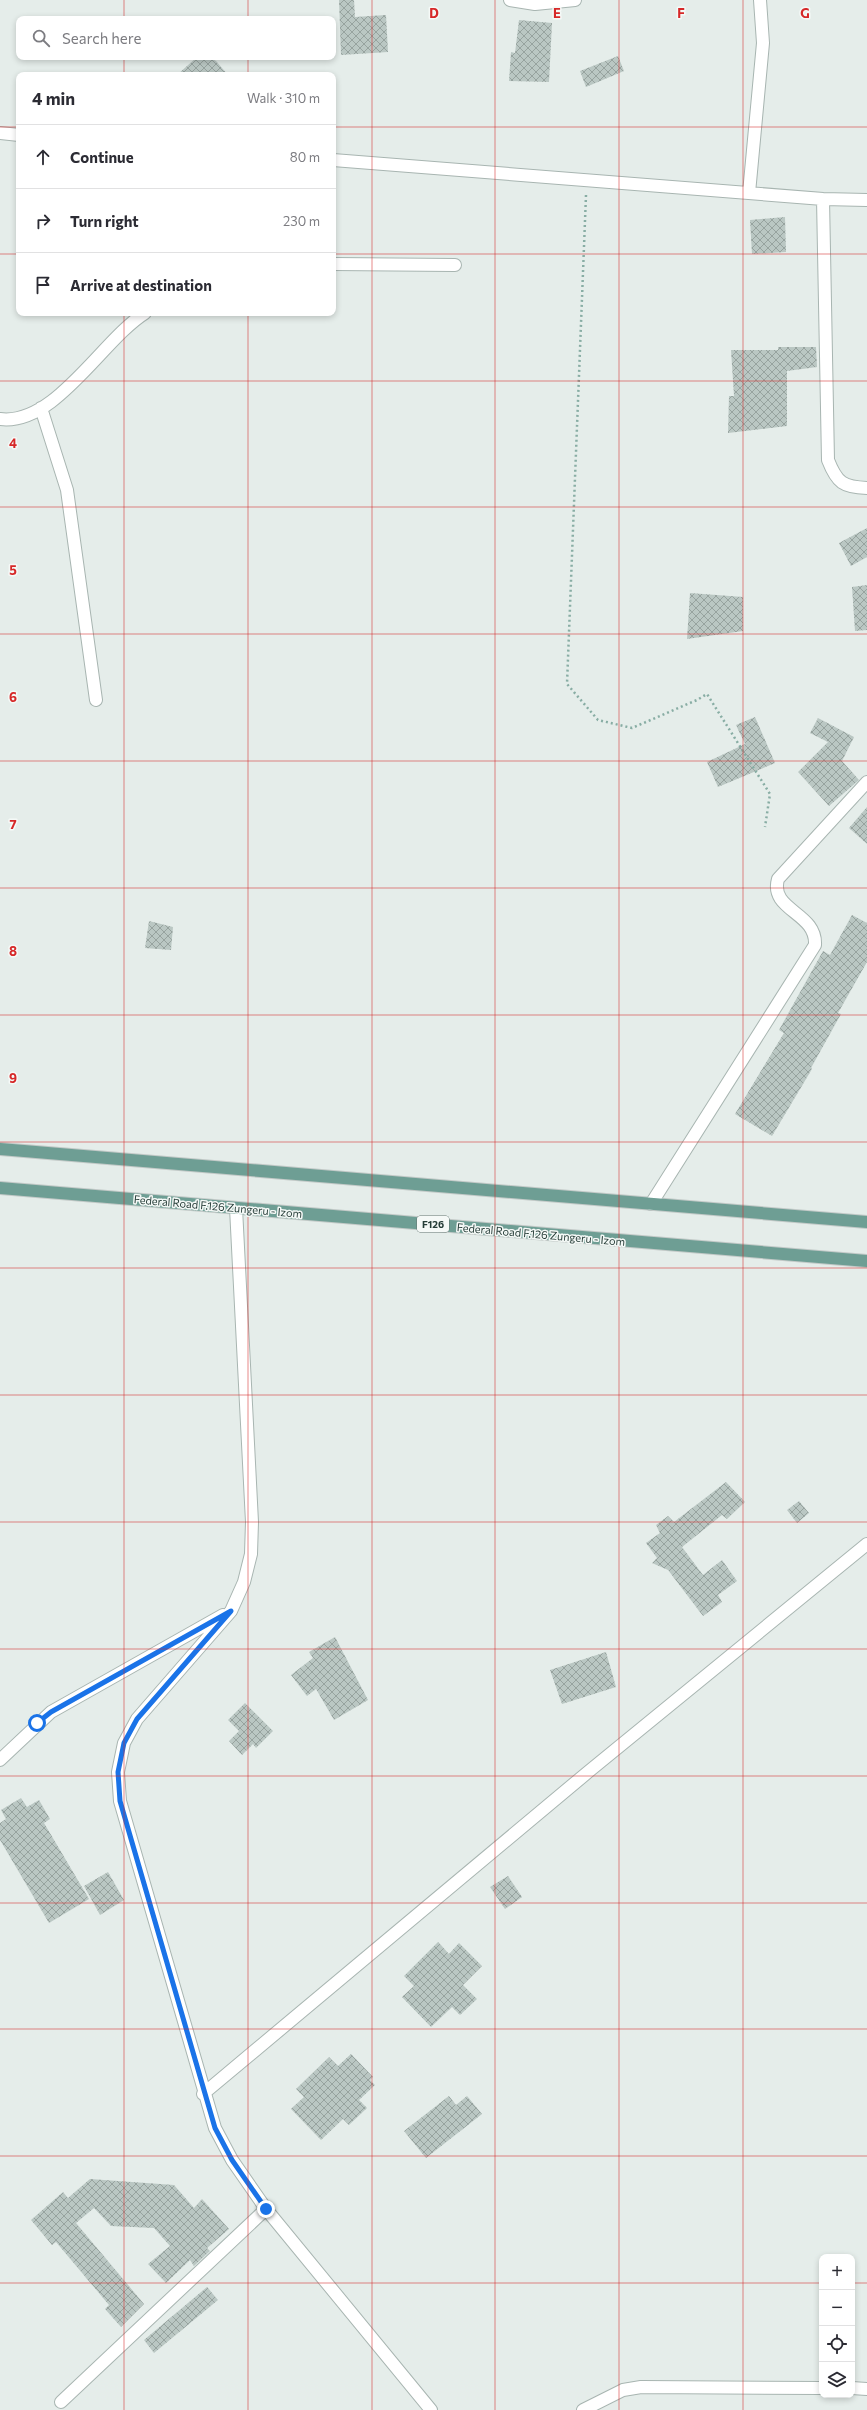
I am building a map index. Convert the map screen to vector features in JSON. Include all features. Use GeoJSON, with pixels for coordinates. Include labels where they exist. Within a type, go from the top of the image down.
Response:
{"type":"FeatureCollection","features":[{"type":"Feature","properties":{"kind":"main road"},"geometry":{"type":"LineString","coordinates":[[0,1150],[867,1222]]}},
{"type":"Feature","properties":{"kind":"main road","name":"Federal Road F.126 Zungeru - Izom"},"geometry":{"type":"LineString","coordinates":[[0,1188],[867,1261]]}},
{"type":"Feature","properties":{"kind":"street"},"geometry":{"type":"LineString","coordinates":[[510,0],[535,4],[575,0]]}},
{"type":"Feature","properties":{"kind":"street"},"geometry":{"type":"LineString","coordinates":[[749,193],[763,43],[760,0]]}},
{"type":"Feature","properties":{"kind":"street"},"geometry":{"type":"LineString","coordinates":[[0,133],[16,135]]}},
{"type":"Feature","properties":{"kind":"street"},"geometry":{"type":"LineString","coordinates":[[336,160],[823,199],[867,200]]}},
{"type":"Feature","properties":{"kind":"street"},"geometry":{"type":"LineString","coordinates":[[823,199],[828,460],[833,473],[840,483],[852,488],[867,488]]}},
{"type":"Feature","properties":{"kind":"street"},"geometry":{"type":"LineString","coordinates":[[336,264],[454,265]]}},
{"type":"Feature","properties":{"kind":"street"},"geometry":{"type":"LineString","coordinates":[[0,419],[12,420],[41,408],[68,388],[105,348],[142,316]]}},
{"type":"Feature","properties":{"kind":"street"},"geometry":{"type":"LineString","coordinates":[[41,408],[67,490],[96,700]]}},
{"type":"Feature","properties":{"kind":"street"},"geometry":{"type":"LineString","coordinates":[[651,1204],[815,945],[816,935],[812,926],[781,900],[776,886],[778,878],[867,782]]}},
{"type":"Feature","properties":{"kind":"street"},"geometry":{"type":"LineString","coordinates":[[236,1208],[252,1522],[251,1554],[244,1582],[231,1611],[137,1719],[124,1743],[118,1772],[120,1801],[203,2094],[215,2128],[232,2160],[266,2209],[431,2410]]}},
{"type":"Feature","properties":{"kind":"street"},"geometry":{"type":"LineString","coordinates":[[203,2094],[588,1772],[867,1544]]}},
{"type":"Feature","properties":{"kind":"street"},"geometry":{"type":"LineString","coordinates":[[0,1760],[51,1712],[231,1611]]}},
{"type":"Feature","properties":{"kind":"street"},"geometry":{"type":"LineString","coordinates":[[61,2402],[266,2209]]}},
{"type":"Feature","properties":{"kind":"street"},"geometry":{"type":"LineString","coordinates":[[583,2410],[623,2390],[641,2387],[819,2388]]}},
{"type":"Feature","properties":{"kind":"street"},"geometry":{"type":"LineString","coordinates":[[855,2388],[867,2389]]}},
{"type":"Feature","properties":{"kind":"path"},"geometry":{"type":"LineString","coordinates":[[586,180],[567,684],[598,720],[632,728],[697,700],[707,694],[770,794],[765,827]]}},
{"type":"Feature","properties":{"kind":"building"},"geometry":{"type":"Polygon","coordinates":[[[339,0],[354,0],[355,17],[386,15],[388,52],[341,55],[339,0]]]}},
{"type":"Feature","properties":{"kind":"building"},"geometry":{"type":"Polygon","coordinates":[[[519,20],[552,23],[549,82],[509,81],[511,52],[515,53],[519,20]]]}},
{"type":"Feature","properties":{"kind":"building"},"geometry":{"type":"Polygon","coordinates":[[[618,56],[624,71],[586,87],[580,71],[618,56]]]}},
{"type":"Feature","properties":{"kind":"building"},"geometry":{"type":"Polygon","coordinates":[[[194,60],[214,60],[225,72],[180,72],[194,60]]]}},
{"type":"Feature","properties":{"kind":"building"},"geometry":{"type":"Polygon","coordinates":[[[785,217],[786,252],[752,254],[750,220],[785,217]]]}},
{"type":"Feature","properties":{"kind":"building"},"geometry":{"type":"Polygon","coordinates":[[[778,347],[816,347],[817,367],[787,371],[787,426],[728,433],[729,396],[734,396],[731,350],[778,350],[778,347]]]}},
{"type":"Feature","properties":{"kind":"building"},"geometry":{"type":"Polygon","coordinates":[[[867,528],[867,557],[851,566],[839,543],[867,528]]]}},
{"type":"Feature","properties":{"kind":"building"},"geometry":{"type":"Polygon","coordinates":[[[867,585],[867,630],[855,631],[852,587],[867,585]]]}},
{"type":"Feature","properties":{"kind":"building"},"geometry":{"type":"Polygon","coordinates":[[[690,593],[743,597],[743,631],[687,639],[690,593]]]}},
{"type":"Feature","properties":{"kind":"building"},"geometry":{"type":"Polygon","coordinates":[[[755,717],[775,763],[718,787],[707,762],[745,744],[736,725],[755,717]]]}},
{"type":"Feature","properties":{"kind":"building"},"geometry":{"type":"Polygon","coordinates":[[[818,718],[854,737],[842,761],[859,780],[829,806],[798,772],[828,742],[810,733],[818,718]]]}},
{"type":"Feature","properties":{"kind":"building"},"geometry":{"type":"Polygon","coordinates":[[[867,807],[867,844],[849,828],[867,807]]]}},
{"type":"Feature","properties":{"kind":"building"},"geometry":{"type":"Polygon","coordinates":[[[852,915],[867,923],[867,962],[838,1013],[841,1014],[811,1068],[812,1069],[772,1136],[735,1114],[784,1033],[779,1030],[823,951],[830,955],[852,915]]]}},
{"type":"Feature","properties":{"kind":"building"},"geometry":{"type":"Polygon","coordinates":[[[149,921],[173,927],[171,950],[145,948],[149,921]]]}},
{"type":"Feature","properties":{"kind":"building"},"geometry":{"type":"Polygon","coordinates":[[[726,1482],[745,1502],[727,1519],[722,1515],[682,1547],[703,1575],[722,1560],[737,1581],[718,1595],[722,1602],[703,1616],[668,1570],[652,1563],[657,1558],[646,1543],[660,1533],[656,1525],[668,1516],[674,1522],[726,1482]]]}},
{"type":"Feature","properties":{"kind":"building"},"geometry":{"type":"Polygon","coordinates":[[[799,1501],[809,1513],[797,1523],[787,1510],[799,1501]]]}},
{"type":"Feature","properties":{"kind":"building"},"geometry":{"type":"Polygon","coordinates":[[[335,1637],[368,1700],[334,1720],[316,1689],[307,1696],[291,1675],[313,1658],[309,1652],[335,1637]]]}},
{"type":"Feature","properties":{"kind":"building"},"geometry":{"type":"Polygon","coordinates":[[[606,1652],[616,1687],[562,1704],[550,1670],[606,1652]]]}},
{"type":"Feature","properties":{"kind":"building"},"geometry":{"type":"Polygon","coordinates":[[[245,1703],[273,1731],[256,1748],[253,1744],[242,1755],[229,1741],[239,1731],[228,1720],[245,1703]]]}},
{"type":"Feature","properties":{"kind":"building"},"geometry":{"type":"Polygon","coordinates":[[[21,1798],[27,1807],[39,1800],[50,1819],[44,1823],[89,1899],[49,1923],[0,1840],[0,1823],[6,1819],[1,1810],[21,1798]]]}},
{"type":"Feature","properties":{"kind":"building"},"geometry":{"type":"Polygon","coordinates":[[[108,1872],[124,1900],[100,1915],[84,1886],[108,1872]]]}},
{"type":"Feature","properties":{"kind":"building"},"geometry":{"type":"Polygon","coordinates":[[[508,1876],[522,1897],[505,1909],[490,1887],[508,1876]]]}},
{"type":"Feature","properties":{"kind":"building"},"geometry":{"type":"Polygon","coordinates":[[[438,1942],[449,1954],[459,1943],[482,1966],[463,1985],[477,1999],[460,2015],[452,2007],[431,2027],[402,1997],[414,1986],[404,1976],[438,1942]]]}},
{"type":"Feature","properties":{"kind":"building"},"geometry":{"type":"Polygon","coordinates":[[[351,2054],[373,2077],[370,2080],[375,2085],[359,2100],[367,2108],[349,2125],[343,2119],[321,2140],[291,2109],[304,2097],[296,2089],[329,2057],[338,2066],[351,2054]]]}},
{"type":"Feature","properties":{"kind":"building"},"geometry":{"type":"Polygon","coordinates":[[[449,2096],[456,2105],[467,2096],[482,2114],[426,2158],[404,2131],[449,2096]]]}},
{"type":"Feature","properties":{"kind":"building"},"geometry":{"type":"Polygon","coordinates":[[[90,2179],[174,2185],[194,2208],[202,2199],[229,2229],[207,2248],[210,2251],[194,2266],[190,2260],[166,2283],[148,2264],[170,2246],[154,2228],[111,2226],[94,2208],[76,2223],[144,2304],[121,2327],[105,2309],[109,2305],[56,2242],[52,2245],[31,2220],[63,2192],[68,2198],[90,2179]]]}},
{"type":"Feature","properties":{"kind":"building"},"geometry":{"type":"Polygon","coordinates":[[[207,2287],[218,2300],[154,2353],[144,2340],[207,2287]]]}},
{"type":"Feature","properties":{"kind":"route"},"geometry":{"type":"LineString","coordinates":[[37,1723],[51,1712],[231,1611],[137,1719],[124,1743],[118,1772],[120,1801],[203,2094],[215,2128],[232,2160],[266,2209]]}}]}
